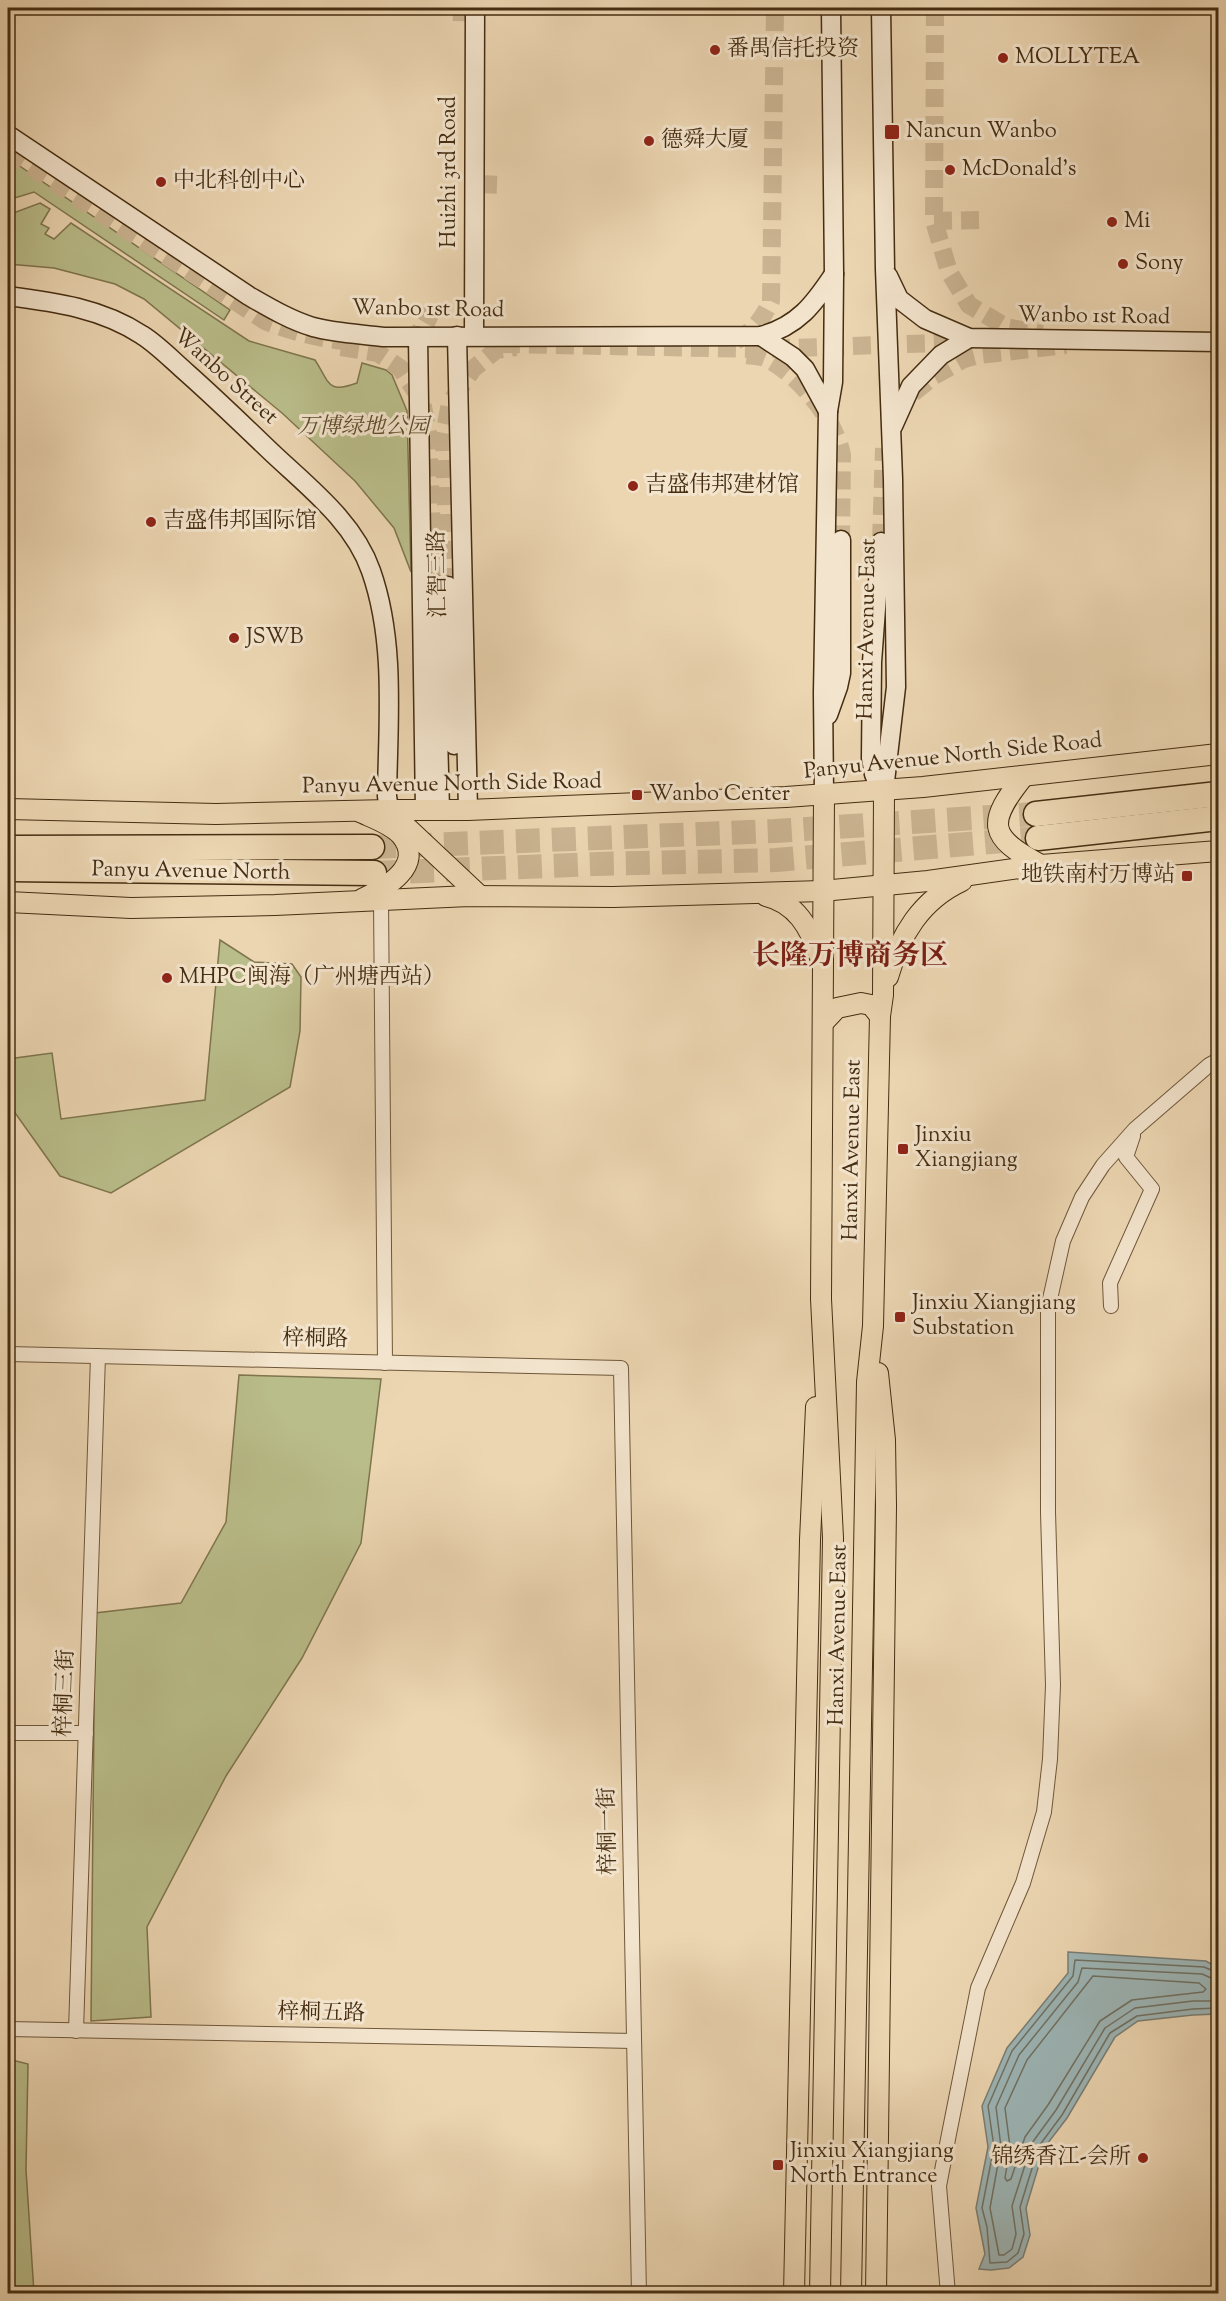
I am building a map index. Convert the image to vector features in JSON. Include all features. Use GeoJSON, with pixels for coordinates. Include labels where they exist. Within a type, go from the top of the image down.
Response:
{"type":"FeatureCollection","features":[{"type":"Feature","properties":{"kind":"highway"},"geometry":{"type":"LineString","coordinates":[[1036,814],[1218,794]]}},
{"type":"Feature","properties":{"kind":"highway"},"geometry":{"type":"LineString","coordinates":[[1038,838],[1218,818]]}},
{"type":"Feature","properties":{"kind":"highway","name":"Panyu Avenue North"},"geometry":{"type":"LineString","coordinates":[[8,848],[372,847]]}},
{"type":"Feature","properties":{"kind":"highway","name":"Panyu Avenue North"},"geometry":{"type":"LineString","coordinates":[[8,869],[374,873]]}},
{"type":"Feature","properties":{"kind":"main road","name":"Panyu Avenue North Side Road"},"geometry":{"type":"LineString","coordinates":[[8,809],[216,814],[447,810],[824,795],[1218,754]]}},
{"type":"Feature","properties":{"kind":"main road"},"geometry":{"type":"LineString","coordinates":[[1023,776],[1005,800],[997,822],[1002,839],[1016,852],[1041,865]]}},
{"type":"Feature","properties":{"kind":"main road","name":"Hanxi Avenue East"},"geometry":{"type":"LineString","coordinates":[[851,2294],[867,1394],[873,1326],[880,1016],[883,994],[884,790]]}},
{"type":"Feature","properties":{"kind":"main road","name":"Hanxi Avenue East"},"geometry":{"type":"LineString","coordinates":[[820,2294],[833,1538],[821,1299],[824,795]]}},
{"type":"Feature","properties":{"kind":"main road"},"geometry":{"type":"LineString","coordinates":[[389,810],[480,896]]}},
{"type":"Feature","properties":{"kind":"main road"},"geometry":{"type":"LineString","coordinates":[[357,901],[379,891],[400,875],[406,868],[408,852],[401,835],[358,811]]}},
{"type":"Feature","properties":{"kind":"main road"},"geometry":{"type":"LineString","coordinates":[[8,903],[131,908],[275,905],[480,896],[613,897],[822,891],[882,886],[1041,865],[1218,851]]}},
{"type":"Feature","properties":{"kind":"main road"},"geometry":{"type":"LineString","coordinates":[[883,994],[892,963],[919,912],[940,893],[980,874]]}},
{"type":"Feature","properties":{"kind":"main road"},"geometry":{"type":"LineString","coordinates":[[751,893],[788,904],[809,931],[823,965]]}},
{"type":"Feature","properties":{"kind":"main road"},"geometry":{"type":"LineString","coordinates":[[823,1023],[837,1008],[861,1003],[871,1005],[880,1016]]}},
{"type":"Feature","properties":{"kind":"main road"},"geometry":{"type":"LineString","coordinates":[[794,2294],[810,1540],[821,1299]]}},
{"type":"Feature","properties":{"kind":"main road"},"geometry":{"type":"LineString","coordinates":[[873,1326],[885,1440],[876,2294]]}},
{"type":"Feature","properties":{"kind":"street","name":"Huizhi 3rd Road"},"geometry":{"type":"LineString","coordinates":[[466,336],[475,8]]}},
{"type":"Feature","properties":{"kind":"street"},"geometry":{"type":"LineString","coordinates":[[881,16],[887,8]]}},
{"type":"Feature","properties":{"kind":"street","name":"Hanxi Avenue East"},"geometry":{"type":"LineString","coordinates":[[824,795],[828,411],[833,382],[834,274],[831,9]]}},
{"type":"Feature","properties":{"kind":"street","name":"Hanxi Avenue East"},"geometry":{"type":"LineString","coordinates":[[881,16],[896,687],[884,790]]}},
{"type":"Feature","properties":{"kind":"street","name":"Wanbo 1st Road"},"geometry":{"type":"LineString","coordinates":[[8,135],[213,273],[283,315],[311,326],[383,337],[761,336]]}},
{"type":"Feature","properties":{"kind":"street"},"geometry":{"type":"LineString","coordinates":[[885,269],[899,299],[925,319],[969,338]]}},
{"type":"Feature","properties":{"kind":"street"},"geometry":{"type":"LineString","coordinates":[[761,336],[779,331],[793,322],[815,303],[834,274]]}},
{"type":"Feature","properties":{"kind":"street","name":"Wanbo Street"},"geometry":{"type":"LineString","coordinates":[[8,296],[93,311],[141,334],[224,405],[321,499],[349,530],[370,567],[382,615],[388,685],[387,796],[389,810]]}},
{"type":"Feature","properties":{"kind":"street","name":"汇智三路"},"geometry":{"type":"LineString","coordinates":[[447,810],[466,336]]}},
{"type":"Feature","properties":{"kind":"street"},"geometry":{"type":"LineString","coordinates":[[761,336],[793,357],[805,369],[828,411]]}},
{"type":"Feature","properties":{"kind":"street","name":"汇智三路"},"geometry":{"type":"LineString","coordinates":[[418,337],[447,810]]}},
{"type":"Feature","properties":{"kind":"street","name":"Wanbo 1st Road"},"geometry":{"type":"LineString","coordinates":[[969,338],[1218,342]]}},
{"type":"Feature","properties":{"kind":"street"},"geometry":{"type":"LineString","coordinates":[[891,430],[911,386],[940,355],[969,338]]}},
{"type":"Feature","properties":{"kind":"street"},"geometry":{"type":"LineString","coordinates":[[824,725],[841,673],[842,540]]}},
{"type":"Feature","properties":{"kind":"street"},"geometry":{"type":"LineString","coordinates":[[881,542],[872,662],[870,758],[878,784],[884,790]]}},
{"type":"Feature","properties":{"kind":"street"},"geometry":{"type":"LineString","coordinates":[[441,585],[447,810]]}},
{"type":"Feature","properties":{"kind":"street"},"geometry":{"type":"LineString","coordinates":[[381,900],[385,1363]]}},
{"type":"Feature","properties":{"kind":"street"},"geometry":{"type":"LineString","coordinates":[[948,2294],[939,2186],[978,1988],[1023,1883],[1044,1812],[1050,1759],[1053,1685],[1048,1512],[1048,1308],[1063,1241],[1082,1197],[1103,1165],[1135,1129],[1209,1065],[1218,1060]]}},
{"type":"Feature","properties":{"kind":"street"},"geometry":{"type":"LineString","coordinates":[[1111,1306],[1110,1283],[1152,1189],[1126,1157],[1135,1129]]}},
{"type":"Feature","properties":{"kind":"street","name":"梓桐路"},"geometry":{"type":"LineString","coordinates":[[8,1354],[621,1368]]}},
{"type":"Feature","properties":{"kind":"street","name":"梓桐三街"},"geometry":{"type":"LineString","coordinates":[[76,2031],[98,1356]]}},
{"type":"Feature","properties":{"kind":"street","name":"梓桐一街"},"geometry":{"type":"LineString","coordinates":[[621,1368],[639,2294]]}},
{"type":"Feature","properties":{"kind":"street"},"geometry":{"type":"LineString","coordinates":[[8,1733],[86,1733]]}},
{"type":"Feature","properties":{"kind":"street","name":"梓桐五路"},"geometry":{"type":"LineString","coordinates":[[8,2029],[634,2041]]}},
{"type":"Feature","properties":{"kind":"green space"},"geometry":{"type":"Polygon","coordinates":[[[8,158],[230,310],[224,320],[34,192],[8,200],[8,158]]]}},
{"type":"Feature","properties":{"kind":"green space","name":"万博绿地公园"},"geometry":{"type":"Polygon","coordinates":[[[40,203],[50,209],[41,224],[49,228],[45,234],[54,239],[71,223],[249,341],[315,360],[334,387],[357,383],[362,363],[386,370],[392,375],[407,411],[411,572],[394,528],[355,481],[282,413],[144,299],[115,284],[54,268],[8,264],[8,215],[40,203]]]}},
{"type":"Feature","properties":{"kind":"green space"},"geometry":{"type":"Polygon","coordinates":[[[220,940],[254,962],[292,964],[301,977],[300,1031],[290,1087],[111,1193],[60,1176],[8,1103],[8,1059],[52,1053],[61,1119],[205,1100],[220,940]]]}},
{"type":"Feature","properties":{"kind":"green space"},"geometry":{"type":"Polygon","coordinates":[[[239,1375],[381,1379],[361,1543],[302,1658],[226,1776],[147,1927],[151,2017],[91,2021],[95,1613],[181,1603],[226,1522],[239,1375]]]}},
{"type":"Feature","properties":{"kind":"green space"},"geometry":{"type":"Polygon","coordinates":[[[8,2059],[28,2064],[26,2170],[34,2293],[8,2293],[8,2059]]]}},
{"type":"Feature","properties":{"kind":"water"},"geometry":{"type":"Polygon","coordinates":[[[1068,1952],[1206,1961],[1218,1968],[1218,2014],[1138,2021],[1115,2037],[1067,2118],[1044,2148],[1026,2208],[1030,2235],[1023,2257],[1009,2268],[979,2269],[985,2254],[976,2208],[988,2147],[982,2106],[1007,2048],[1068,1973],[1068,1952]]]}},
{"type":"Feature","properties":{"kind":"tunnel"},"geometry":{"type":"LineString","coordinates":[[736,341],[757,324],[771,301],[775,8]]}},
{"type":"Feature","properties":{"kind":"tunnel"},"geometry":{"type":"LineString","coordinates":[[935,8],[934,221],[949,272],[969,305],[1006,327],[1042,334]]}},
{"type":"Feature","properties":{"kind":"tunnel"},"geometry":{"type":"LineString","coordinates":[[453,12],[482,13]]}},
{"type":"Feature","properties":{"kind":"tunnel"},"geometry":{"type":"LineString","coordinates":[[8,152],[265,321],[308,335],[354,342]]}},
{"type":"Feature","properties":{"kind":"tunnel"},"geometry":{"type":"LineString","coordinates":[[479,184],[506,185]]}},
{"type":"Feature","properties":{"kind":"tunnel"},"geometry":{"type":"LineString","coordinates":[[934,221],[980,220]]}},
{"type":"Feature","properties":{"kind":"tunnel"},"geometry":{"type":"LineString","coordinates":[[405,339],[422,329],[432,310]]}},
{"type":"Feature","properties":{"kind":"tunnel"},"geometry":{"type":"LineString","coordinates":[[502,344],[762,349],[969,342]]}},
{"type":"Feature","properties":{"kind":"tunnel"},"geometry":{"type":"LineString","coordinates":[[913,393],[934,376],[964,359],[979,355],[1066,345]]}},
{"type":"Feature","properties":{"kind":"tunnel"},"geometry":{"type":"LineString","coordinates":[[341,347],[378,353],[400,368],[422,401],[428,433],[434,584]]}},
{"type":"Feature","properties":{"kind":"tunnel"},"geometry":{"type":"LineString","coordinates":[[448,586],[444,435],[450,403],[473,369],[496,350],[516,347]]}},
{"type":"Feature","properties":{"kind":"tunnel"},"geometry":{"type":"LineString","coordinates":[[747,355],[765,358],[790,375],[813,399],[832,427],[842,455],[841,540]]}},
{"type":"Feature","properties":{"kind":"tunnel"},"geometry":{"type":"LineString","coordinates":[[881,542],[884,448]]}},
{"type":"Feature","properties":{"kind":"tunnel"},"geometry":{"type":"LineString","coordinates":[[372,847],[775,831],[1036,814]]}},
{"type":"Feature","properties":{"kind":"tunnel"},"geometry":{"type":"LineString","coordinates":[[374,873],[595,864],[776,860],[1038,838]]}},
{"type":"Feature","properties":{"kind":"place","name":"番禺信托投资"},"geometry":{"type":"Point","coordinates":[715,50]}},
{"type":"Feature","properties":{"kind":"place","name":"MOLLYTEA"},"geometry":{"type":"Point","coordinates":[1003,58]}},
{"type":"Feature","properties":{"kind":"place","name":"Nancun Wanbo"},"geometry":{"type":"Point","coordinates":[892,132]}},
{"type":"Feature","properties":{"kind":"place","name":"德舜大厦"},"geometry":{"type":"Point","coordinates":[649,141]}},
{"type":"Feature","properties":{"kind":"place","name":"McDonald's"},"geometry":{"type":"Point","coordinates":[950,170]}},
{"type":"Feature","properties":{"kind":"place","name":"中北科创中心"},"geometry":{"type":"Point","coordinates":[161,182]}},
{"type":"Feature","properties":{"kind":"place","name":"Mi"},"geometry":{"type":"Point","coordinates":[1112,222]}},
{"type":"Feature","properties":{"kind":"place","name":"Sony"},"geometry":{"type":"Point","coordinates":[1123,264]}},
{"type":"Feature","properties":{"kind":"place","name":"吉盛伟邦建材馆"},"geometry":{"type":"Point","coordinates":[633,486]}},
{"type":"Feature","properties":{"kind":"place","name":"吉盛伟邦国际馆"},"geometry":{"type":"Point","coordinates":[151,522]}},
{"type":"Feature","properties":{"kind":"place","name":"JSWB"},"geometry":{"type":"Point","coordinates":[234,638]}},
{"type":"Feature","properties":{"kind":"place","name":"Wanbo Center"},"geometry":{"type":"Point","coordinates":[637,795]}},
{"type":"Feature","properties":{"kind":"place","name":"地铁南村万博站"},"geometry":{"type":"Point","coordinates":[1187,876]}},
{"type":"Feature","properties":{"kind":"place","name":"MHPC闽海（广州塘西站）"},"geometry":{"type":"Point","coordinates":[167,978]}},
{"type":"Feature","properties":{"kind":"place","name":"Jinxiu Xiangjiang"},"geometry":{"type":"Point","coordinates":[903,1149]}},
{"type":"Feature","properties":{"kind":"place","name":"Jinxiu Xiangjiang Substation"},"geometry":{"type":"Point","coordinates":[900,1317]}},
{"type":"Feature","properties":{"kind":"place","name":"锦绣香江-会所"},"geometry":{"type":"Point","coordinates":[1143,2158]}},
{"type":"Feature","properties":{"kind":"place","name":"Jinxiu Xiangjiang North Entrance"},"geometry":{"type":"Point","coordinates":[778,2165]}},
{"type":"Feature","properties":{"kind":"district","name":"长隆万博商务区"},"geometry":{"type":"Point","coordinates":[850,957]}}]}
